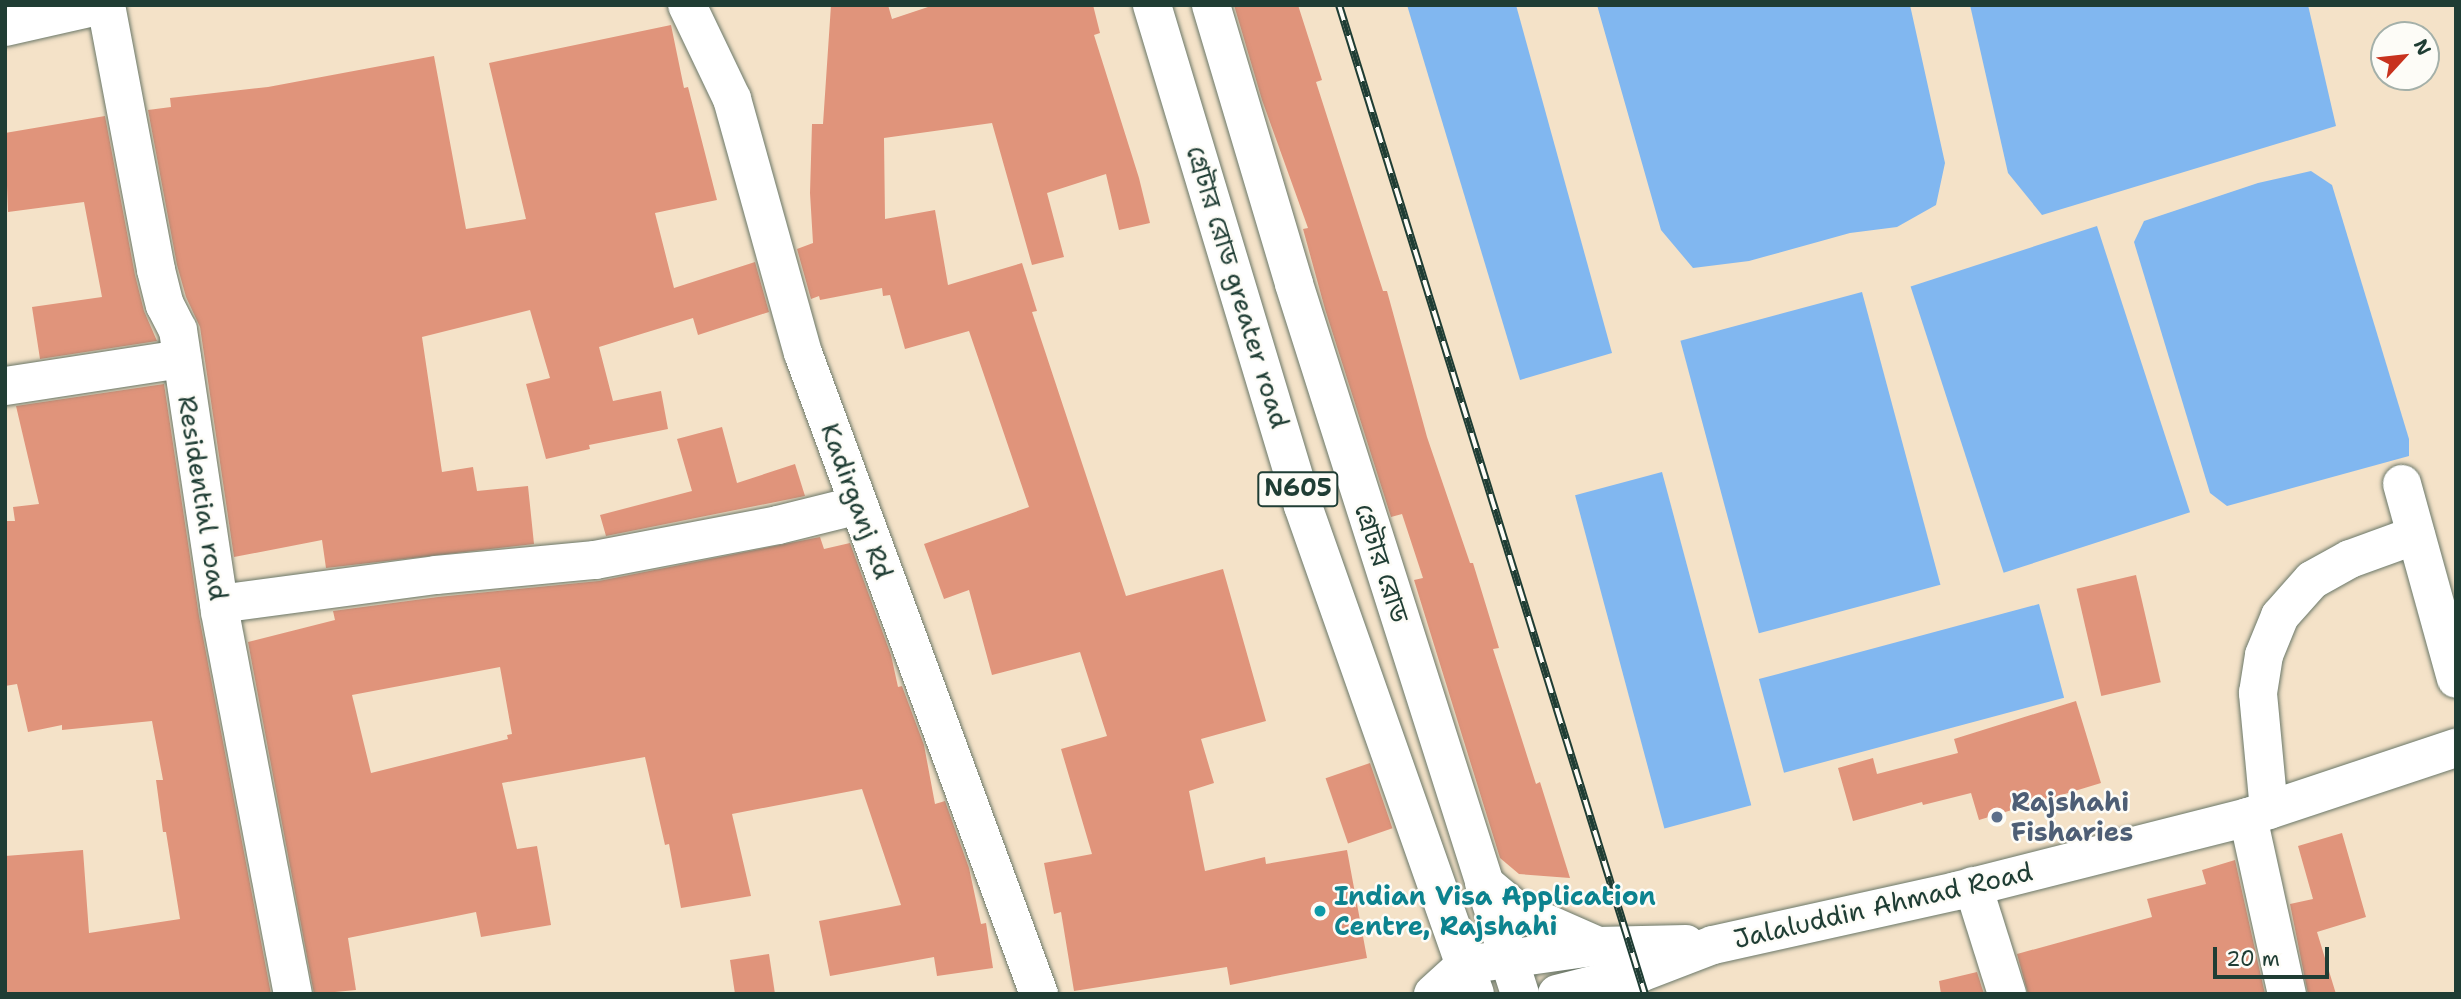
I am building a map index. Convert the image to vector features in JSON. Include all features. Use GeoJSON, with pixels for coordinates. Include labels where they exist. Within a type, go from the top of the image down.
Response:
{"type":"FeatureCollection","features":[{"type":"Feature","properties":{"kind":"main road"},"geometry":{"type":"LineString","coordinates":[[5,27],[104,5]]}},
{"type":"Feature","properties":{"kind":"main road","name":"Residential road"},"geometry":{"type":"LineString","coordinates":[[104,5],[156,270],[164,305],[178,330],[219,604],[293,994]]}},
{"type":"Feature","properties":{"kind":"main road","name":"Kadirganj Rd"},"geometry":{"type":"LineString","coordinates":[[687,5],[732,99],[803,353],[1039,994]]}},
{"type":"Feature","properties":{"kind":"main road","name":"গ্রেটার রোড greater road"},"geometry":{"type":"LineString","coordinates":[[1152,5],[1303,506],[1470,979]]}},
{"type":"Feature","properties":{"kind":"main road","name":"গ্রেটার রোড"},"geometry":{"type":"LineString","coordinates":[[1211,5],[1294,284],[1508,958]]}},
{"type":"Feature","properties":{"kind":"main road"},"geometry":{"type":"LineString","coordinates":[[5,386],[182,359]]}},
{"type":"Feature","properties":{"kind":"main road"},"geometry":{"type":"LineString","coordinates":[[2403,484],[2456,679]]}},
{"type":"Feature","properties":{"kind":"main road"},"geometry":{"type":"LineString","coordinates":[[219,604],[436,575],[595,560],[778,525],[859,505]]}},
{"type":"Feature","properties":{"kind":"main road"},"geometry":{"type":"LineString","coordinates":[[2287,994],[2259,813],[2258,693],[2264,655],[2280,616],[2312,580],[2350,559],[2416,535]]}},
{"type":"Feature","properties":{"kind":"main road","name":"Jalaluddin Ahmad Road"},"geometry":{"type":"LineString","coordinates":[[1557,994],[1598,973],[1973,886],[2259,813],[2456,748]]}},
{"type":"Feature","properties":{"kind":"main road"},"geometry":{"type":"LineString","coordinates":[[1484,883],[1598,973]]}},
{"type":"Feature","properties":{"kind":"main road"},"geometry":{"type":"LineString","coordinates":[[1973,886],[2007,994]]}},
{"type":"Feature","properties":{"kind":"main road","name":"Jalaluddin Ahmad Road"},"geometry":{"type":"LineString","coordinates":[[1470,979],[1508,958],[1598,973]]}},
{"type":"Feature","properties":{"kind":"main road","name":"N605"},"geometry":{"type":"LineString","coordinates":[[1508,958],[1520,994]]}},
{"type":"Feature","properties":{"kind":"main road"},"geometry":{"type":"LineString","coordinates":[[1433,994],[1470,979]]}},
{"type":"Feature","properties":{"kind":"water"},"geometry":{"type":"Polygon","coordinates":[[[1407,5],[1516,5],[1612,353],[1520,380],[1407,5]]]}},
{"type":"Feature","properties":{"kind":"water"},"geometry":{"type":"Polygon","coordinates":[[[1597,5],[1910,5],[1945,163],[1936,205],[1897,227],[1850,233],[1749,261],[1693,268],[1661,230],[1597,5]]]}},
{"type":"Feature","properties":{"kind":"water"},"geometry":{"type":"Polygon","coordinates":[[[1970,5],[2308,5],[2336,126],[2042,215],[2008,173],[1970,5]]]}},
{"type":"Feature","properties":{"kind":"water"},"geometry":{"type":"Polygon","coordinates":[[[2311,171],[2332,185],[2409,439],[2409,456],[2227,506],[2210,493],[2134,242],[2144,221],[2258,183],[2311,171]]]}},
{"type":"Feature","properties":{"kind":"water"},"geometry":{"type":"Polygon","coordinates":[[[2097,226],[2190,512],[2004,573],[1911,287],[2097,226]]]}},
{"type":"Feature","properties":{"kind":"water"},"geometry":{"type":"Polygon","coordinates":[[[1862,292],[1940,585],[1759,633],[1680,341],[1862,292]]]}},
{"type":"Feature","properties":{"kind":"water"},"geometry":{"type":"Polygon","coordinates":[[[1662,472],[1751,805],[1664,829],[1575,495],[1662,472]]]}},
{"type":"Feature","properties":{"kind":"water"},"geometry":{"type":"Polygon","coordinates":[[[2039,604],[2064,698],[1784,773],[1759,679],[2039,604]]]}},
{"type":"Feature","properties":{"kind":"building"},"geometry":{"type":"Polygon","coordinates":[[[831,5],[888,5],[892,19],[934,5],[1093,5],[1100,33],[1094,35],[1139,178],[1150,223],[1119,230],[1106,174],[1047,193],[1064,257],[1032,265],[992,123],[884,138],[885,219],[935,210],[948,285],[1022,263],[1037,311],[1032,312],[1126,596],[1223,569],[1266,721],[1201,739],[1214,783],[1189,791],[1205,871],[1265,857],[1266,864],[1347,850],[1367,958],[1230,985],[1227,967],[1074,991],[1061,912],[1054,914],[1044,863],[1092,854],[1061,749],[1107,736],[1080,652],[992,675],[969,590],[944,599],[924,544],[1029,507],[969,331],[905,349],[890,295],[883,296],[882,288],[820,300],[819,296],[811,299],[797,249],[813,243],[810,193],[812,124],[823,124],[831,5]]]}},
{"type":"Feature","properties":{"kind":"building"},"geometry":{"type":"Polygon","coordinates":[[[1234,5],[1298,5],[1322,80],[1316,82],[1383,291],[1387,291],[1427,437],[1470,563],[1473,563],[1499,648],[1493,649],[1536,784],[1540,782],[1570,878],[1519,874],[1500,858],[1414,580],[1423,578],[1402,514],[1391,517],[1325,309],[1303,229],[1308,228],[1262,100],[1234,5]]]}},
{"type":"Feature","properties":{"kind":"building"},"geometry":{"type":"Polygon","coordinates":[[[671,25],[684,88],[688,87],[717,200],[655,213],[674,288],[755,262],[769,312],[698,335],[693,318],[599,347],[613,401],[661,391],[668,429],[589,445],[590,449],[546,459],[526,384],[550,378],[530,310],[422,337],[442,472],[473,467],[477,491],[528,486],[534,544],[326,568],[322,540],[234,557],[200,327],[186,297],[177,265],[148,110],[171,107],[170,98],[268,87],[434,56],[466,229],[526,219],[489,63],[671,25]]]}},
{"type":"Feature","properties":{"kind":"building"},"geometry":{"type":"Polygon","coordinates":[[[105,116],[135,275],[144,311],[157,341],[40,359],[32,307],[102,297],[84,202],[8,212],[5,133],[105,116]]]}},
{"type":"Feature","properties":{"kind":"building"},"geometry":{"type":"Polygon","coordinates":[[[164,384],[199,616],[271,994],[5,994],[5,856],[83,850],[89,933],[180,919],[166,832],[163,832],[156,780],[163,780],[152,721],[62,730],[62,725],[28,732],[17,684],[5,686],[5,521],[15,521],[13,507],[39,504],[16,406],[164,384]]]}},
{"type":"Feature","properties":{"kind":"building"},"geometry":{"type":"Polygon","coordinates":[[[722,427],[737,483],[795,464],[805,496],[606,536],[600,515],[692,491],[677,439],[722,427]]]}},
{"type":"Feature","properties":{"kind":"building"},"geometry":{"type":"Polygon","coordinates":[[[820,537],[824,549],[850,543],[891,655],[898,687],[902,686],[924,745],[935,804],[945,801],[969,868],[981,924],[986,923],[993,968],[937,976],[934,957],[830,976],[819,921],[901,905],[862,789],[732,814],[751,896],[681,908],[669,844],[665,845],[645,757],[502,783],[517,849],[537,846],[551,925],[481,937],[476,912],[348,938],[356,990],[314,994],[248,642],[335,620],[333,611],[438,597],[599,581],[820,537]],[[500,667],[352,695],[371,773],[508,739],[507,735],[512,734],[500,667]]]}},
{"type":"Feature","properties":{"kind":"building"},"geometry":{"type":"Polygon","coordinates":[[[2136,575],[2161,682],[2101,696],[2077,589],[2136,575]]]}},
{"type":"Feature","properties":{"kind":"building"},"geometry":{"type":"Polygon","coordinates":[[[2076,701],[2101,783],[1979,820],[1971,793],[1923,805],[1922,802],[1853,821],[1838,768],[1873,758],[1877,774],[1958,753],[1954,739],[2076,701]]]}},
{"type":"Feature","properties":{"kind":"building"},"geometry":{"type":"Polygon","coordinates":[[[1370,763],[1392,828],[1348,844],[1326,778],[1370,763]]]}},
{"type":"Feature","properties":{"kind":"building"},"geometry":{"type":"Polygon","coordinates":[[[2342,833],[2366,917],[2317,932],[2336,994],[2308,994],[2290,904],[2313,899],[2298,846],[2342,833]]]}},
{"type":"Feature","properties":{"kind":"building"},"geometry":{"type":"Polygon","coordinates":[[[2235,860],[2265,994],[2028,994],[2017,954],[2152,917],[2147,899],[2206,884],[2202,870],[2235,860]]]}},
{"type":"Feature","properties":{"kind":"building"},"geometry":{"type":"Polygon","coordinates":[[[769,954],[775,994],[735,994],[730,960],[769,954]]]}},
{"type":"Feature","properties":{"kind":"building"},"geometry":{"type":"Polygon","coordinates":[[[1977,972],[1984,994],[1941,994],[1939,981],[1977,972]]]}},
{"type":"Feature","properties":{"kind":"railway"},"geometry":{"type":"LineString","coordinates":[[1339,5],[1645,994]]}},
{"type":"Feature","properties":{"kind":"place","name":"Rajshahi Fisharies"},"geometry":{"type":"Point","coordinates":[1997,817]}},
{"type":"Feature","properties":{"kind":"place","name":"Indian Visa Application Centre, Rajshahi"},"geometry":{"type":"Point","coordinates":[1320,911]}}]}
